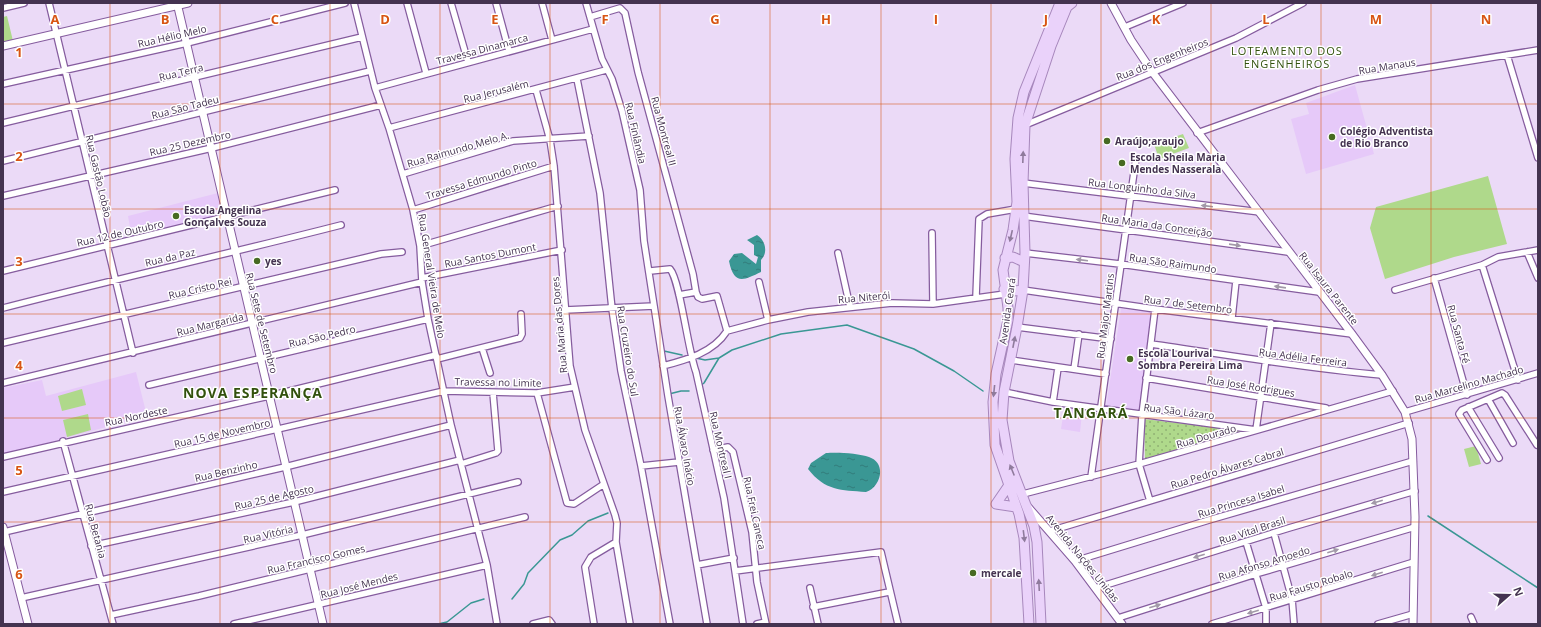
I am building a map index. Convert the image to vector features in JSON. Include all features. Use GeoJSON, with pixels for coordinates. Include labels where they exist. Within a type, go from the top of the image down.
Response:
{"type":"FeatureCollection","features":[{"type":"Feature","properties":{"kind":"main road","name":"Avenida Ceará"},"geometry":{"type":"LineString","coordinates":[[1029,624],[1024,538],[1015,503],[995,445],[993,402],[996,374],[1008,320],[1003,270],[1016,209],[1018,118],[1024,92],[1060,3]]}},
{"type":"Feature","properties":{"kind":"main road"},"geometry":{"type":"LineString","coordinates":[[1026,123],[1027,107],[1039,66],[1066,3]]}},
{"type":"Feature","properties":{"kind":"main road","name":"Avenida Ceará"},"geometry":{"type":"LineString","coordinates":[[1041,624],[1037,542],[1034,526],[1023,494],[1008,461],[1004,442],[1002,420],[1004,392],[1023,290],[1023,183],[1026,123],[1051,46],[1067,7],[1072,3]]}},
{"type":"Feature","properties":{"kind":"main road"},"geometry":{"type":"LineString","coordinates":[[1005,258],[1024,258]]}},
{"type":"Feature","properties":{"kind":"main road"},"geometry":{"type":"LineString","coordinates":[[1005,291],[1014,292],[1023,290]]}},
{"type":"Feature","properties":{"kind":"main road"},"geometry":{"type":"LineString","coordinates":[[1009,485],[996,504],[1015,503],[1020,500],[1027,506]]}},
{"type":"Feature","properties":{"kind":"street"},"geometry":{"type":"LineString","coordinates":[[3,8],[24,3]]}},
{"type":"Feature","properties":{"kind":"street","name":"Rua Gastão Lobão"},"geometry":{"type":"LineString","coordinates":[[48,3],[133,353]]}},
{"type":"Feature","properties":{"kind":"street"},"geometry":{"type":"LineString","coordinates":[[3,46],[177,4],[188,3]]}},
{"type":"Feature","properties":{"kind":"street","name":"Rua Hélio Melo"},"geometry":{"type":"LineString","coordinates":[[3,84],[187,43],[345,3]]}},
{"type":"Feature","properties":{"kind":"street","name":"Rua General Vieira de Melo"},"geometry":{"type":"LineString","coordinates":[[354,3],[370,71],[380,106],[389,128],[413,210],[420,246],[422,280],[428,319],[451,425],[487,565],[497,624]]}},
{"type":"Feature","properties":{"kind":"street"},"geometry":{"type":"LineString","coordinates":[[407,3],[426,73]]}},
{"type":"Feature","properties":{"kind":"street"},"geometry":{"type":"LineString","coordinates":[[451,3],[468,62]]}},
{"type":"Feature","properties":{"kind":"street"},"geometry":{"type":"LineString","coordinates":[[496,3],[509,52]]}},
{"type":"Feature","properties":{"kind":"street"},"geometry":{"type":"LineString","coordinates":[[542,3],[552,40]]}},
{"type":"Feature","properties":{"kind":"street","name":"Rua Finlândia"},"geometry":{"type":"LineString","coordinates":[[586,3],[606,70],[612,79],[622,111],[640,190],[644,241],[650,271]]}},
{"type":"Feature","properties":{"kind":"street"},"geometry":{"type":"LineString","coordinates":[[1125,27],[1183,3]]}},
{"type":"Feature","properties":{"kind":"street","name":"Rua dos Engenheiros"},"geometry":{"type":"LineString","coordinates":[[1026,123],[1153,73],[1236,38],[1302,3]]}},
{"type":"Feature","properties":{"kind":"street","name":"Rua Sete de Setembro"},"geometry":{"type":"LineString","coordinates":[[177,4],[323,624]]}},
{"type":"Feature","properties":{"kind":"street","name":"Rua Isaura Parente"},"geometry":{"type":"LineString","coordinates":[[1111,4],[1131,40],[1153,73],[1352,334],[1393,391],[1405,412],[1409,423],[1415,491],[1413,624]]}},
{"type":"Feature","properties":{"kind":"street","name":"Rua Montreal II"},"geometry":{"type":"LineString","coordinates":[[590,17],[620,8],[625,13],[638,72],[693,274],[696,292]]}},
{"type":"Feature","properties":{"kind":"street","name":"Travessa Dinamarca"},"geometry":{"type":"LineString","coordinates":[[375,88],[593,29]]}},
{"type":"Feature","properties":{"kind":"street","name":"Rua Terra"},"geometry":{"type":"LineString","coordinates":[[3,123],[195,78],[362,36]]}},
{"type":"Feature","properties":{"kind":"street","name":"Rua Manaus"},"geometry":{"type":"LineString","coordinates":[[1198,133],[1318,90],[1357,79],[1538,50]]}},
{"type":"Feature","properties":{"kind":"street"},"geometry":{"type":"LineString","coordinates":[[1507,55],[1538,158]]}},
{"type":"Feature","properties":{"kind":"street","name":"Rua Jerusalém"},"geometry":{"type":"LineString","coordinates":[[389,128],[536,90],[606,70]]}},
{"type":"Feature","properties":{"kind":"street","name":"Rua São Tadeu"},"geometry":{"type":"LineString","coordinates":[[3,160],[370,71]]}},
{"type":"Feature","properties":{"kind":"street","name":"Rua Cruzeiro do Sul"},"geometry":{"type":"LineString","coordinates":[[577,79],[600,193],[612,309],[621,371],[641,466],[670,624]]}},
{"type":"Feature","properties":{"kind":"street","name":"Rua Maria das Dores"},"geometry":{"type":"LineString","coordinates":[[536,90],[550,140],[554,166],[562,250],[570,366],[585,430],[616,523],[616,542],[630,624]]}},
{"type":"Feature","properties":{"kind":"street","name":"Rua 25 Dezembro"},"geometry":{"type":"LineString","coordinates":[[3,196],[212,148],[380,106]]}},
{"type":"Feature","properties":{"kind":"street","name":"Rua Raimundo Melo A."},"geometry":{"type":"LineString","coordinates":[[403,174],[513,141],[550,140],[589,136]]}},
{"type":"Feature","properties":{"kind":"street","name":"Rua Major Martins"},"geometry":{"type":"LineString","coordinates":[[1091,477],[1136,158]]}},
{"type":"Feature","properties":{"kind":"street","name":"Travessa Edmundo Pinto"},"geometry":{"type":"LineString","coordinates":[[413,210],[554,166]]}},
{"type":"Feature","properties":{"kind":"street","name":"Rua Longuinho da Silva"},"geometry":{"type":"LineString","coordinates":[[1023,183],[1260,212]]}},
{"type":"Feature","properties":{"kind":"street","name":"Rua 12 de Outubro"},"geometry":{"type":"LineString","coordinates":[[3,271],[227,218],[335,190]]}},
{"type":"Feature","properties":{"kind":"street"},"geometry":{"type":"LineString","coordinates":[[420,246],[558,206]]}},
{"type":"Feature","properties":{"kind":"street"},"geometry":{"type":"LineString","coordinates":[[976,297],[979,219],[987,214],[1016,209]]}},
{"type":"Feature","properties":{"kind":"street","name":"Rua Maria da Conceição"},"geometry":{"type":"LineString","coordinates":[[1023,216],[1288,252]]}},
{"type":"Feature","properties":{"kind":"street","name":"Rua da Paz"},"geometry":{"type":"LineString","coordinates":[[3,308],[115,279],[341,226]]}},
{"type":"Feature","properties":{"kind":"street"},"geometry":{"type":"LineString","coordinates":[[932,232],[933,304]]}},
{"type":"Feature","properties":{"kind":"street","name":"Rua Santos Dumont"},"geometry":{"type":"LineString","coordinates":[[422,280],[562,250]]}},
{"type":"Feature","properties":{"kind":"street"},"geometry":{"type":"LineString","coordinates":[[1395,290],[1482,265],[1498,257],[1538,250]]}},
{"type":"Feature","properties":{"kind":"street","name":"Rua Cristo Rei"},"geometry":{"type":"LineString","coordinates":[[3,343],[381,254],[402,252]]}},
{"type":"Feature","properties":{"kind":"street"},"geometry":{"type":"LineString","coordinates":[[1527,252],[1538,278]]}},
{"type":"Feature","properties":{"kind":"street"},"geometry":{"type":"LineString","coordinates":[[838,253],[850,307]]}},
{"type":"Feature","properties":{"kind":"street","name":"Rua São Raimundo"},"geometry":{"type":"LineString","coordinates":[[1024,258],[1120,264],[1319,292]]}},
{"type":"Feature","properties":{"kind":"street"},"geometry":{"type":"LineString","coordinates":[[1482,265],[1518,380]]}},
{"type":"Feature","properties":{"kind":"street","name":"Rua Montreal I"},"geometry":{"type":"LineString","coordinates":[[650,271],[666,268],[672,271],[679,295],[691,358],[724,498],[744,624]]}},
{"type":"Feature","properties":{"kind":"street","name":"Rua Álvaro Inácio"},"geometry":{"type":"LineString","coordinates":[[650,271],[663,366],[707,624]]}},
{"type":"Feature","properties":{"kind":"street","name":"Rua Santa Fé"},"geometry":{"type":"LineString","coordinates":[[1434,278],[1467,395]]}},
{"type":"Feature","properties":{"kind":"street","name":"Rua Margarida"},"geometry":{"type":"LineString","coordinates":[[3,383],[133,353],[422,280]]}},
{"type":"Feature","properties":{"kind":"street"},"geometry":{"type":"LineString","coordinates":[[1232,318],[1236,281]]}},
{"type":"Feature","properties":{"kind":"street"},"geometry":{"type":"LineString","coordinates":[[759,282],[768,320]]}},
{"type":"Feature","properties":{"kind":"street","name":"Rua 7 de Setembro"},"geometry":{"type":"LineString","coordinates":[[1023,290],[1155,309],[1352,334]]}},
{"type":"Feature","properties":{"kind":"street","name":"Rua Niterói"},"geometry":{"type":"LineString","coordinates":[[727,331],[768,320],[808,312],[892,303],[933,304],[1005,291]]}},
{"type":"Feature","properties":{"kind":"street"},"geometry":{"type":"LineString","coordinates":[[663,366],[691,358],[717,343],[727,331],[717,296],[702,300],[698,297],[696,292],[679,295]]}},
{"type":"Feature","properties":{"kind":"street"},"geometry":{"type":"LineString","coordinates":[[565,310],[654,306]]}},
{"type":"Feature","properties":{"kind":"street"},"geometry":{"type":"LineString","coordinates":[[1150,501],[1139,464],[1142,415],[1155,309]]}},
{"type":"Feature","properties":{"kind":"street","name":"Rua Nordeste"},"geometry":{"type":"LineString","coordinates":[[3,457],[63,442],[482,348],[520,338],[522,334],[521,314]]}},
{"type":"Feature","properties":{"kind":"street","name":"Rua São Pedro"},"geometry":{"type":"LineString","coordinates":[[149,385],[261,360],[428,319]]}},
{"type":"Feature","properties":{"kind":"street"},"geometry":{"type":"LineString","coordinates":[[1256,430],[1267,362],[1271,324]]}},
{"type":"Feature","properties":{"kind":"street"},"geometry":{"type":"LineString","coordinates":[[1017,327],[1111,339]]}},
{"type":"Feature","properties":{"kind":"street"},"geometry":{"type":"LineString","coordinates":[[1074,369],[1079,334]]}},
{"type":"Feature","properties":{"kind":"street","name":"Rua Adélia Ferreira"},"geometry":{"type":"LineString","coordinates":[[1150,344],[1267,362],[1382,375]]}},
{"type":"Feature","properties":{"kind":"street"},"geometry":{"type":"LineString","coordinates":[[482,348],[490,373]]}},
{"type":"Feature","properties":{"kind":"street"},"geometry":{"type":"LineString","coordinates":[[1011,360],[1106,374]]}},
{"type":"Feature","properties":{"kind":"street"},"geometry":{"type":"LineString","coordinates":[[1053,402],[1058,368]]}},
{"type":"Feature","properties":{"kind":"street","name":"Rua Marcelino Machado"},"geometry":{"type":"LineString","coordinates":[[1405,412],[1538,373]]}},
{"type":"Feature","properties":{"kind":"street","name":"Rua José Rodrigues"},"geometry":{"type":"LineString","coordinates":[[1146,378],[1328,408]]}},
{"type":"Feature","properties":{"kind":"street"},"geometry":{"type":"LineString","coordinates":[[1496,386],[1499,394]]}},
{"type":"Feature","properties":{"kind":"street","name":"Travessa no Limite"},"geometry":{"type":"LineString","coordinates":[[444,391],[537,393],[575,387]]}},
{"type":"Feature","properties":{"kind":"street"},"geometry":{"type":"LineString","coordinates":[[1489,388],[1490,398],[1512,443]]}},
{"type":"Feature","properties":{"kind":"street","name":"Rua 15 de Novembro"},"geometry":{"type":"LineString","coordinates":[[3,492],[444,391]]}},
{"type":"Feature","properties":{"kind":"street","name":"Rua Dourado"},"geometry":{"type":"LineString","coordinates":[[1023,494],[1139,464],[1328,408],[1393,391]]}},
{"type":"Feature","properties":{"kind":"street","name":"Rua São Lázaro"},"geometry":{"type":"LineString","coordinates":[[1004,392],[1053,402],[1256,430]]}},
{"type":"Feature","properties":{"kind":"street","name":"Rua 25 de Agosto"},"geometry":{"type":"LineString","coordinates":[[91,546],[294,502],[496,454],[498,451],[493,393]]}},
{"type":"Feature","properties":{"kind":"street"},"geometry":{"type":"LineString","coordinates":[[537,393],[567,503],[574,504],[604,484]]}},
{"type":"Feature","properties":{"kind":"street"},"geometry":{"type":"LineString","coordinates":[[1487,460],[1460,417],[1462,410],[1499,394],[1505,395],[1536,445]]}},
{"type":"Feature","properties":{"kind":"street"},"geometry":{"type":"LineString","coordinates":[[1468,407],[1499,458]]}},
{"type":"Feature","properties":{"kind":"street","name":"Rua Pedro Álvares Cabral"},"geometry":{"type":"LineString","coordinates":[[1050,531],[1409,423]]}},
{"type":"Feature","properties":{"kind":"street","name":"Rua Benzinho"},"geometry":{"type":"LineString","coordinates":[[4,529],[82,514],[285,467],[451,425]]}},
{"type":"Feature","properties":{"kind":"street","name":"Rua Betania"},"geometry":{"type":"LineString","coordinates":[[63,442],[113,624]]}},
{"type":"Feature","properties":{"kind":"street","name":"Rua Frei Caneca"},"geometry":{"type":"LineString","coordinates":[[713,450],[728,447],[733,452],[752,532],[759,594],[766,623]]}},
{"type":"Feature","properties":{"kind":"street","name":"Rua Princesa Isabel"},"geometry":{"type":"LineString","coordinates":[[1075,562],[1209,520],[1413,461]]}},
{"type":"Feature","properties":{"kind":"street"},"geometry":{"type":"LineString","coordinates":[[641,466],[679,462]]}},
{"type":"Feature","properties":{"kind":"street","name":"Rua Vitória"},"geometry":{"type":"LineString","coordinates":[[21,598],[302,535],[518,482]]}},
{"type":"Feature","properties":{"kind":"street","name":"Rua Vital Brasil"},"geometry":{"type":"LineString","coordinates":[[1096,588],[1415,491]]}},
{"type":"Feature","properties":{"kind":"street","name":"Avenida Nações Unidas"},"geometry":{"type":"LineString","coordinates":[[1027,506],[1050,531],[1096,588],[1120,621]]}},
{"type":"Feature","properties":{"kind":"street","name":"Rua Francisco Gomes"},"geometry":{"type":"LineString","coordinates":[[111,615],[479,530],[525,517]]}},
{"type":"Feature","properties":{"kind":"street","name":"Rua Afonso Amoedo"},"geometry":{"type":"LineString","coordinates":[[1120,621],[1256,574],[1415,527]]}},
{"type":"Feature","properties":{"kind":"street"},"geometry":{"type":"LineString","coordinates":[[4,529],[28,624]]}},
{"type":"Feature","properties":{"kind":"street"},"geometry":{"type":"LineString","coordinates":[[1274,533],[1292,599],[1294,624]]}},
{"type":"Feature","properties":{"kind":"street"},"geometry":{"type":"LineString","coordinates":[[594,624],[585,567],[591,557],[616,542]]}},
{"type":"Feature","properties":{"kind":"street"},"geometry":{"type":"LineString","coordinates":[[1246,542],[1266,608],[1266,624]]}},
{"type":"Feature","properties":{"kind":"street"},"geometry":{"type":"LineString","coordinates":[[3,546],[9,552]]}},
{"type":"Feature","properties":{"kind":"street"},"geometry":{"type":"LineString","coordinates":[[735,571],[756,567],[880,552],[898,624]]}},
{"type":"Feature","properties":{"kind":"street"},"geometry":{"type":"LineString","coordinates":[[697,564],[734,558]]}},
{"type":"Feature","properties":{"kind":"street","name":"Rua Fausto Robalo"},"geometry":{"type":"LineString","coordinates":[[1212,624],[1414,562]]}},
{"type":"Feature","properties":{"kind":"street","name":"Rua José Mendes"},"geometry":{"type":"LineString","coordinates":[[234,624],[487,565]]}},
{"type":"Feature","properties":{"kind":"street"},"geometry":{"type":"LineString","coordinates":[[810,588],[818,624]]}},
{"type":"Feature","properties":{"kind":"street"},"geometry":{"type":"LineString","coordinates":[[813,607],[889,592]]}},
{"type":"Feature","properties":{"kind":"street"},"geometry":{"type":"LineString","coordinates":[[1378,624],[1413,614]]}},
{"type":"Feature","properties":{"kind":"street"},"geometry":{"type":"LineString","coordinates":[[1471,617],[1474,624]]}},
{"type":"Feature","properties":{"kind":"street"},"geometry":{"type":"LineString","coordinates":[[532,624],[552,623]]}},
{"type":"Feature","properties":{"kind":"street"},"geometry":{"type":"LineString","coordinates":[[757,624],[766,623]]}},
{"type":"Feature","properties":{"kind":"shaded area"},"geometry":{"type":"Polygon","coordinates":[[[7,16],[13,41],[3,43],[3,17],[7,16]]]}},
{"type":"Feature","properties":{"kind":"shaded area","name":"Colégio Adventista de Rio Branco"},"geometry":{"type":"Polygon","coordinates":[[[1355,85],[1374,154],[1306,174],[1291,119],[1309,114],[1306,103],[1355,85]]]}},
{"type":"Feature","properties":{"kind":"shaded area"},"geometry":{"type":"Polygon","coordinates":[[[1183,134],[1189,148],[1159,159],[1154,144],[1183,134]]]}},
{"type":"Feature","properties":{"kind":"shaded area"},"geometry":{"type":"Polygon","coordinates":[[[1488,176],[1507,244],[1454,257],[1385,279],[1370,228],[1376,207],[1488,176]]]}},
{"type":"Feature","properties":{"kind":"shaded area","name":"Escola Angelina Gonçalves Souza"},"geometry":{"type":"Polygon","coordinates":[[[218,193],[224,215],[132,238],[128,216],[218,193]]]}},
{"type":"Feature","properties":{"kind":"shaded area","name":"Escola Lourival Sombra Pereira Lima"},"geometry":{"type":"Polygon","coordinates":[[[1121,309],[1152,312],[1141,411],[1106,407],[1121,309]]]}},
{"type":"Feature","properties":{"kind":"shaded area"},"geometry":{"type":"Polygon","coordinates":[[[136,372],[147,416],[3,455],[3,388],[42,380],[46,396],[136,372]]]}},
{"type":"Feature","properties":{"kind":"shaded area"},"geometry":{"type":"Polygon","coordinates":[[[82,389],[86,405],[62,411],[58,396],[82,389]]]}},
{"type":"Feature","properties":{"kind":"shaded area"},"geometry":{"type":"Polygon","coordinates":[[[1070,407],[1078,408],[1077,412],[1082,413],[1080,432],[1061,429],[1064,410],[1070,411],[1070,407]]]}},
{"type":"Feature","properties":{"kind":"shaded area"},"geometry":{"type":"Polygon","coordinates":[[[88,414],[91,430],[67,437],[63,420],[88,414]]]}},
{"type":"Feature","properties":{"kind":"shaded area"},"geometry":{"type":"Polygon","coordinates":[[[1144,419],[1244,431],[1145,460],[1144,419]]]}},
{"type":"Feature","properties":{"kind":"shaded area"},"geometry":{"type":"Polygon","coordinates":[[[1476,446],[1481,464],[1469,467],[1464,449],[1476,446]]]}},
{"type":"Feature","properties":{"kind":"water"},"geometry":{"type":"Polygon","coordinates":[[[757,235],[762,240],[765,247],[765,254],[761,260],[761,272],[745,279],[737,278],[731,269],[729,261],[734,254],[742,253],[756,264],[758,257],[754,255],[754,245],[747,240],[757,235]]]}},
{"type":"Feature","properties":{"kind":"water"},"geometry":{"type":"Polygon","coordinates":[[[826,453],[848,453],[869,457],[875,460],[880,469],[878,480],[871,489],[866,492],[841,490],[821,482],[808,469],[811,463],[826,453]]]}},
{"type":"Feature","properties":{"kind":"waterway"},"geometry":{"type":"LineString","coordinates":[[700,386],[704,383],[719,358],[732,350],[781,334],[847,325],[914,349],[954,371],[983,391]]}},
{"type":"Feature","properties":{"kind":"waterway"},"geometry":{"type":"LineString","coordinates":[[664,351],[682,355]]}},
{"type":"Feature","properties":{"kind":"waterway"},"geometry":{"type":"LineString","coordinates":[[696,358],[705,360],[719,358]]}},
{"type":"Feature","properties":{"kind":"waterway"},"geometry":{"type":"LineString","coordinates":[[669,394],[689,391]]}},
{"type":"Feature","properties":{"kind":"waterway"},"geometry":{"type":"LineString","coordinates":[[512,599],[524,584],[528,573],[560,540],[572,535],[588,521],[608,513]]}},
{"type":"Feature","properties":{"kind":"waterway"},"geometry":{"type":"LineString","coordinates":[[1428,516],[1538,588]]}},
{"type":"Feature","properties":{"kind":"waterway"},"geometry":{"type":"LineString","coordinates":[[438,624],[447,622],[471,603],[484,599]]}},
{"type":"Feature","properties":{"kind":"place","name":"Colégio Adventista de Rio Branco"},"geometry":{"type":"Point","coordinates":[1332,137]}},
{"type":"Feature","properties":{"kind":"place","name":"Araújo;araujo"},"geometry":{"type":"Point","coordinates":[1107,141]}},
{"type":"Feature","properties":{"kind":"place","name":"Escola Sheila Maria Mendes Nasserala"},"geometry":{"type":"Point","coordinates":[1122,163]}},
{"type":"Feature","properties":{"kind":"place","name":"Escola Angelina Gonçalves Souza"},"geometry":{"type":"Point","coordinates":[176,216]}},
{"type":"Feature","properties":{"kind":"place","name":"yes"},"geometry":{"type":"Point","coordinates":[257,261]}},
{"type":"Feature","properties":{"kind":"place","name":"Escola Lourival Sombra Pereira Lima"},"geometry":{"type":"Point","coordinates":[1130,359]}},
{"type":"Feature","properties":{"kind":"place","name":"mercale"},"geometry":{"type":"Point","coordinates":[973,573]}},
{"type":"Feature","properties":{"kind":"district","name":"LOTEAMENTO DOS ENGENHEIROS"},"geometry":{"type":"Point","coordinates":[1287,57]}},
{"type":"Feature","properties":{"kind":"district","name":"NOVA ESPERANÇA"},"geometry":{"type":"Point","coordinates":[253,393]}},
{"type":"Feature","properties":{"kind":"district","name":"TANGARÁ"},"geometry":{"type":"Point","coordinates":[1091,413]}}]}
